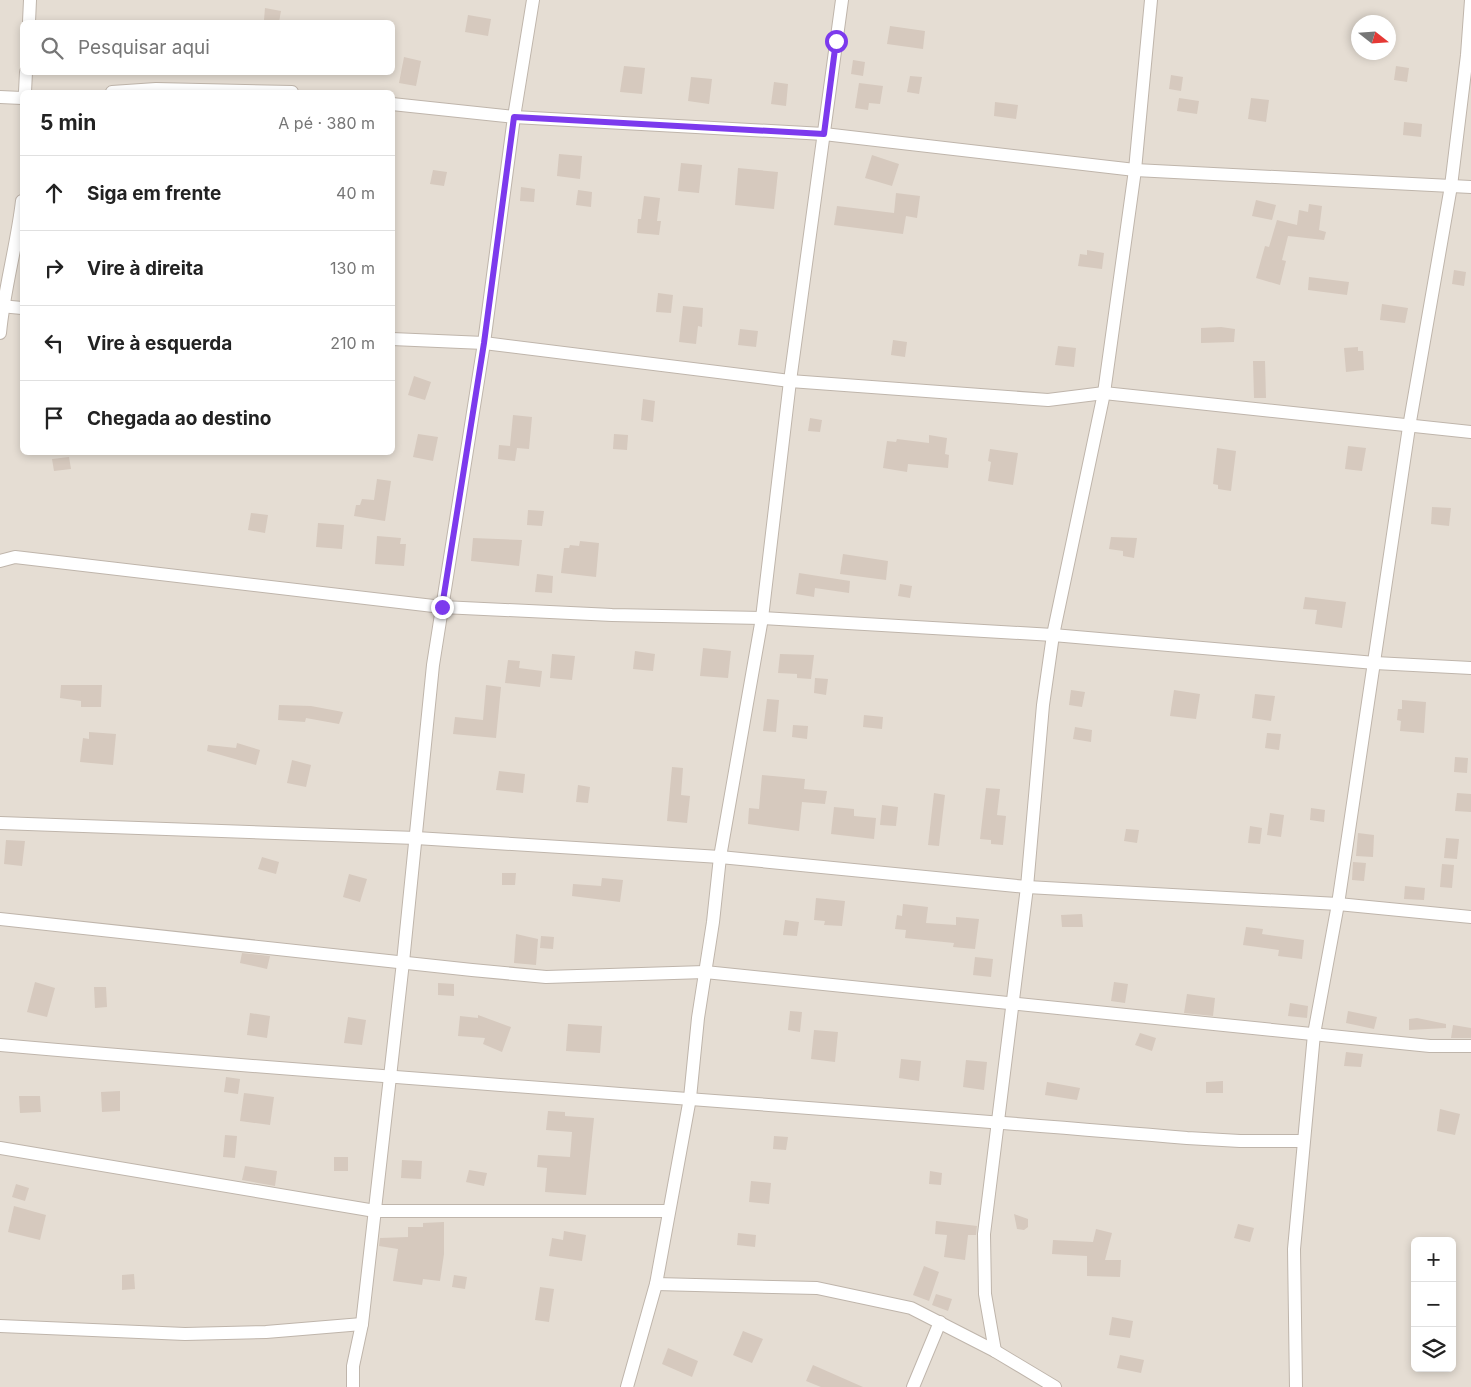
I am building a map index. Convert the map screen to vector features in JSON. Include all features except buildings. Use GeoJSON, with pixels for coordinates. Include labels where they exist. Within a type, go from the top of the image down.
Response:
{"type":"FeatureCollection","features":[{"type":"Feature","properties":{"kind":"street"},"geometry":{"type":"LineString","coordinates":[[28,20],[30,0]]}},
{"type":"Feature","properties":{"kind":"street"},"geometry":{"type":"LineString","coordinates":[[353,1387],[353,1366],[362,1324],[403,962],[433,665],[484,343],[514,117],[533,0]]}},
{"type":"Feature","properties":{"kind":"street"},"geometry":{"type":"LineString","coordinates":[[627,1387],[656,1284],[690,1098],[698,1018],[720,857],[762,618],[790,381],[842,0]]}},
{"type":"Feature","properties":{"kind":"street"},"geometry":{"type":"LineString","coordinates":[[995,1351],[985,1294],[984,1234],[1027,887],[1043,706],[1053,635],[1104,393],[1135,170],[1151,0]]}},
{"type":"Feature","properties":{"kind":"street"},"geometry":{"type":"LineString","coordinates":[[1296,1387],[1294,1248],[1314,1034],[1338,904],[1409,427],[1451,186],[1469,56],[1471,0]]}},
{"type":"Feature","properties":{"kind":"street"},"geometry":{"type":"LineString","coordinates":[[24,90],[26,75]]}},
{"type":"Feature","properties":{"kind":"street"},"geometry":{"type":"LineString","coordinates":[[141,90],[201,90]]}},
{"type":"Feature","properties":{"kind":"street"},"geometry":{"type":"LineString","coordinates":[[0,97],[20,98]]}},
{"type":"Feature","properties":{"kind":"street"},"geometry":{"type":"LineString","coordinates":[[395,104],[514,117],[824,134],[1135,170],[1471,187]]}},
{"type":"Feature","properties":{"kind":"street"},"geometry":{"type":"LineString","coordinates":[[0,334],[1,306],[12,268],[20,214]]}},
{"type":"Feature","properties":{"kind":"street"},"geometry":{"type":"LineString","coordinates":[[1,306],[20,308]]}},
{"type":"Feature","properties":{"kind":"street"},"geometry":{"type":"LineString","coordinates":[[395,339],[484,343],[790,381],[1048,400],[1104,393],[1409,427],[1471,432]]}},
{"type":"Feature","properties":{"kind":"street"},"geometry":{"type":"LineString","coordinates":[[0,561],[15,557],[442,607],[612,615],[762,618],[1053,635],[1375,663],[1471,668]]}},
{"type":"Feature","properties":{"kind":"street"},"geometry":{"type":"LineString","coordinates":[[0,823],[416,838],[720,857],[1027,887],[1338,904],[1471,918]]}},
{"type":"Feature","properties":{"kind":"street"},"geometry":{"type":"LineString","coordinates":[[0,919],[546,977],[705,972],[1430,1046],[1471,1046]]}},
{"type":"Feature","properties":{"kind":"street"},"geometry":{"type":"LineString","coordinates":[[0,1046],[164,1061],[390,1075],[1196,1139],[1303,1141]]}},
{"type":"Feature","properties":{"kind":"street"},"geometry":{"type":"LineString","coordinates":[[0,1148],[375,1211],[669,1211]]}},
{"type":"Feature","properties":{"kind":"street"},"geometry":{"type":"LineString","coordinates":[[656,1284],[817,1288],[911,1308],[995,1351],[1055,1387]]}},
{"type":"Feature","properties":{"kind":"street"},"geometry":{"type":"LineString","coordinates":[[913,1387],[940,1322]]}},
{"type":"Feature","properties":{"kind":"street"},"geometry":{"type":"LineString","coordinates":[[0,1326],[185,1334],[266,1332],[362,1324]]}},
{"type":"Feature","properties":{"kind":"shaded area"},"geometry":{"type":"Polygon","coordinates":[[[0,0],[1471,0],[1471,1387],[0,1387],[0,0]]]}},
{"type":"Feature","properties":{"kind":"route"},"geometry":{"type":"LineString","coordinates":[[442,607],[484,343],[514,117],[824,134],[836,41]]}}]}
